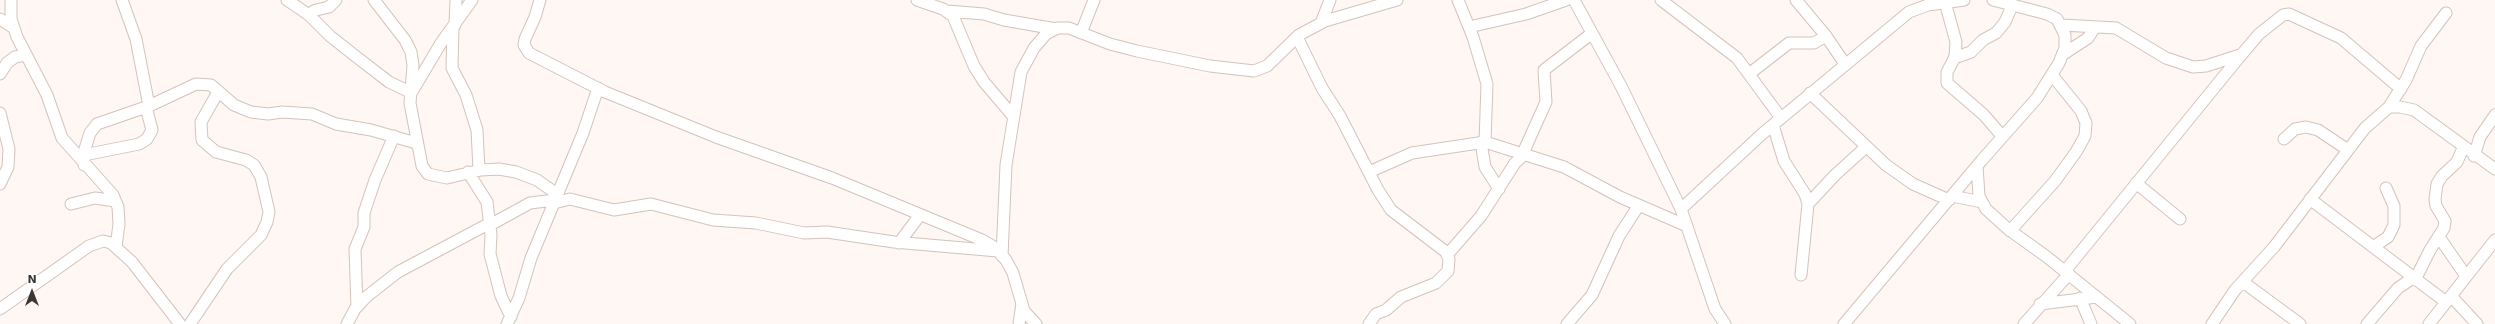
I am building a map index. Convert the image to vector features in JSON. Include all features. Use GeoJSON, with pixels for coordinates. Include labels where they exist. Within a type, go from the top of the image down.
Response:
{"type":"FeatureCollection","features":[{"type":"Feature","properties":{"kind":"street"},"geometry":{"type":"LineString","coordinates":[[11,0],[11,19],[14,28],[47,95],[62,138],[84,160],[113,195],[119,224],[116,247]]}},
{"type":"Feature","properties":{"kind":"street"},"geometry":{"type":"LineString","coordinates":[[84,160],[139,144],[147,139],[152,130],[136,39],[122,0]]}},
{"type":"Feature","properties":{"kind":"street"},"geometry":{"type":"LineString","coordinates":[[288,0],[309,14],[330,36],[389,82],[410,94]]}},
{"type":"Feature","properties":{"kind":"street"},"geometry":{"type":"LineString","coordinates":[[309,14],[316,10],[329,7],[336,0]]}},
{"type":"Feature","properties":{"kind":"street"},"geometry":{"type":"LineString","coordinates":[[374,0],[405,40],[411,52],[413,65],[410,94],[416,143],[422,166],[428,174],[447,178],[473,171],[499,169],[516,172],[537,180],[555,199]]}},
{"type":"Feature","properties":{"kind":"street"},"geometry":{"type":"LineString","coordinates":[[456,0],[452,68],[462,86],[477,130],[473,171],[486,202],[490,224],[490,254],[509,321]]}},
{"type":"Feature","properties":{"kind":"street"},"geometry":{"type":"LineString","coordinates":[[410,94],[472,0]]}},
{"type":"Feature","properties":{"kind":"street"},"geometry":{"type":"LineString","coordinates":[[540,0],[535,17],[525,39],[526,50],[598,88],[716,137],[832,178],[982,240],[1000,254],[1013,273],[1024,311],[1036,324]]}},
{"type":"Feature","properties":{"kind":"street"},"geometry":{"type":"LineString","coordinates":[[917,0],[946,10],[984,14],[1004,20],[1056,29],[1069,28],[1110,44],[1137,51],[1210,66],[1254,71],[1274,61],[1297,37],[1335,16],[1397,0]]}},
{"type":"Feature","properties":{"kind":"street"},"geometry":{"type":"LineString","coordinates":[[1081,33],[1094,0]]}},
{"type":"Feature","properties":{"kind":"street"},"geometry":{"type":"LineString","coordinates":[[1321,23],[1330,0]]}},
{"type":"Feature","properties":{"kind":"street"},"geometry":{"type":"LineString","coordinates":[[1458,0],[1469,27],[1487,84],[1483,142],[1485,167],[1499,189]]}},
{"type":"Feature","properties":{"kind":"street"},"geometry":{"type":"LineString","coordinates":[[1469,27],[1526,14],[1566,0]]}},
{"type":"Feature","properties":{"kind":"street"},"geometry":{"type":"LineString","coordinates":[[1574,0],[1591,34],[1621,86],[1681,209],[1715,309],[1725,324]]}},
{"type":"Feature","properties":{"kind":"street"},"geometry":{"type":"LineString","coordinates":[[1660,0],[1714,39],[1737,58],[1749,74],[1777,122],[1784,160],[1805,194],[1808,204],[1801,275]]}},
{"type":"Feature","properties":{"kind":"street"},"geometry":{"type":"LineString","coordinates":[[1796,0],[1826,36],[1845,64]]}},
{"type":"Feature","properties":{"kind":"street"},"geometry":{"type":"LineString","coordinates":[[1681,209],[1810,93],[1909,12],[1928,5],[1964,0]]}},
{"type":"Feature","properties":{"kind":"street"},"geometry":{"type":"LineString","coordinates":[[1844,324],[2002,136],[2038,98],[2062,55],[2066,35],[2062,25],[2057,19],[2047,14],[1993,0]]}},
{"type":"Feature","properties":{"kind":"street"},"geometry":{"type":"LineString","coordinates":[[1945,2],[1956,42],[1954,58],[1947,72],[1947,82],[1984,115],[2002,136]]}},
{"type":"Feature","properties":{"kind":"street"},"geometry":{"type":"LineString","coordinates":[[1954,58],[1971,52],[1984,40],[1996,33],[2005,22],[2012,6]]}},
{"type":"Feature","properties":{"kind":"street"},"geometry":{"type":"LineString","coordinates":[[946,10],[956,20],[974,66],[984,82],[1013,116]]}},
{"type":"Feature","properties":{"kind":"street"},"geometry":{"type":"LineString","coordinates":[[2212,324],[2243,282],[2274,247],[2365,128],[2389,107],[2401,89],[2421,46],[2446,13]]}},
{"type":"Feature","properties":{"kind":"street"},"geometry":{"type":"LineString","coordinates":[[2024,324],[2040,304],[2070,275],[2136,183],[2241,55],[2272,22],[2283,15],[2289,14],[2341,38],[2401,89]]}},
{"type":"Feature","properties":{"kind":"street"},"geometry":{"type":"LineString","coordinates":[[0,19],[14,28]]}},
{"type":"Feature","properties":{"kind":"street"},"geometry":{"type":"LineString","coordinates":[[2062,25],[2116,28],[2166,58],[2193,67],[2206,66],[2241,55]]}},
{"type":"Feature","properties":{"kind":"street"},"geometry":{"type":"LineString","coordinates":[[2062,55],[2088,38],[2095,27]]}},
{"type":"Feature","properties":{"kind":"street"},"geometry":{"type":"LineString","coordinates":[[1000,254],[1006,164],[1021,72],[1034,48],[1046,34],[1056,29]]}},
{"type":"Feature","properties":{"kind":"street"},"geometry":{"type":"LineString","coordinates":[[1447,255],[1481,216],[1515,163],[1525,153],[1546,102],[1544,70],[1591,34]]}},
{"type":"Feature","properties":{"kind":"street"},"geometry":{"type":"LineString","coordinates":[[1749,74],[1789,43],[1814,43],[1826,36]]}},
{"type":"Feature","properties":{"kind":"street"},"geometry":{"type":"LineString","coordinates":[[1297,37],[1322,88],[1340,116],[1369,172],[1391,210],[1447,255],[1450,264],[1448,271],[1436,283],[1401,297],[1386,310],[1376,314],[1369,324]]}},
{"type":"Feature","properties":{"kind":"street"},"geometry":{"type":"LineString","coordinates":[[0,74],[8,63],[15,57],[26,55]]}},
{"type":"Feature","properties":{"kind":"street"},"geometry":{"type":"LineString","coordinates":[[2010,231],[2055,181],[2076,152],[2085,136],[2086,123],[2081,111],[2052,75]]}},
{"type":"Feature","properties":{"kind":"street"},"geometry":{"type":"LineString","coordinates":[[84,160],[90,133],[97,124],[148,107],[196,84],[211,85],[234,105],[251,112],[268,114],[282,112],[312,114],[336,124],[394,136],[416,143]]}},
{"type":"Feature","properties":{"kind":"street"},"geometry":{"type":"LineString","coordinates":[[509,321],[520,298],[531,258],[583,133],[598,88]]}},
{"type":"Feature","properties":{"kind":"street"},"geometry":{"type":"LineString","coordinates":[[190,324],[227,270],[261,235],[269,212],[261,178],[254,165],[246,160],[216,152],[202,140],[201,122],[218,92]]}},
{"type":"Feature","properties":{"kind":"street"},"geometry":{"type":"LineString","coordinates":[[1810,93],[1866,147],[1913,184],[1950,198],[1982,202]]}},
{"type":"Feature","properties":{"kind":"street"},"geometry":{"type":"LineString","coordinates":[[2389,107],[2400,107],[2414,110],[2463,148],[2495,169]]}},
{"type":"Feature","properties":{"kind":"street"},"geometry":{"type":"LineString","coordinates":[[0,113],[9,149],[8,167],[0,184]]}},
{"type":"Feature","properties":{"kind":"street"},"geometry":{"type":"LineString","coordinates":[[2474,156],[2480,137],[2495,114]]}},
{"type":"Feature","properties":{"kind":"street"},"geometry":{"type":"LineString","coordinates":[[2284,139],[2295,129],[2306,127],[2318,130],[2348,150]]}},
{"type":"Feature","properties":{"kind":"street"},"geometry":{"type":"LineString","coordinates":[[357,307],[355,248],[364,227],[364,213],[375,180],[394,136]]}},
{"type":"Feature","properties":{"kind":"street"},"geometry":{"type":"LineString","coordinates":[[1369,172],[1412,153],[1483,142],[1525,153],[1564,167],[1639,205],[1687,226]]}},
{"type":"Feature","properties":{"kind":"street"},"geometry":{"type":"LineString","coordinates":[[1808,204],[1835,175],[1866,147]]}},
{"type":"Feature","properties":{"kind":"street"},"geometry":{"type":"LineString","coordinates":[[2367,324],[2398,288],[2414,279],[2444,228],[2445,221],[2436,206],[2437,184],[2442,176],[2457,162],[2463,148]]}},
{"type":"Feature","properties":{"kind":"street"},"geometry":{"type":"LineString","coordinates":[[1977,166],[1976,183],[1982,202],[1986,209],[2010,231],[2070,275],[2130,324]]}},
{"type":"Feature","properties":{"kind":"street"},"geometry":{"type":"LineString","coordinates":[[2136,183],[2180,219]]}},
{"type":"Feature","properties":{"kind":"street"},"geometry":{"type":"LineString","coordinates":[[2373,247],[2388,236],[2394,225],[2394,206],[2386,188]]}},
{"type":"Feature","properties":{"kind":"street"},"geometry":{"type":"LineString","coordinates":[[71,204],[95,198],[115,201]]}},
{"type":"Feature","properties":{"kind":"street"},"geometry":{"type":"LineString","coordinates":[[347,324],[357,307],[366,297],[404,269],[530,203],[555,199],[570,199],[614,210],[651,204],[713,220],[756,223],[804,233],[827,232],[1000,254]]}},
{"type":"Feature","properties":{"kind":"street"},"geometry":{"type":"LineString","coordinates":[[2310,199],[2414,279],[2448,299],[2477,324]]}},
{"type":"Feature","properties":{"kind":"street"},"geometry":{"type":"LineString","coordinates":[[1568,324],[1592,295],[1619,236],[1639,205]]}},
{"type":"Feature","properties":{"kind":"street"},"geometry":{"type":"LineString","coordinates":[[900,242],[920,215]]}},
{"type":"Feature","properties":{"kind":"street"},"geometry":{"type":"LineString","coordinates":[[2439,237],[2466,276]]}},
{"type":"Feature","properties":{"kind":"street"},"geometry":{"type":"LineString","coordinates":[[0,309],[96,242],[103,240],[111,242],[132,262],[180,324]]}},
{"type":"Feature","properties":{"kind":"street"},"geometry":{"type":"LineString","coordinates":[[2429,324],[2495,240]]}},
{"type":"Feature","properties":{"kind":"street"},"geometry":{"type":"LineString","coordinates":[[2070,275],[2091,324]]}},
{"type":"Feature","properties":{"kind":"street"},"geometry":{"type":"LineString","coordinates":[[2243,282],[2300,324]]}},
{"type":"Feature","properties":{"kind":"street"},"geometry":{"type":"LineString","coordinates":[[2040,304],[2079,298],[2097,297]]}},
{"type":"Feature","properties":{"kind":"street"},"geometry":{"type":"LineString","coordinates":[[1019,324],[1022,302]]}}]}
